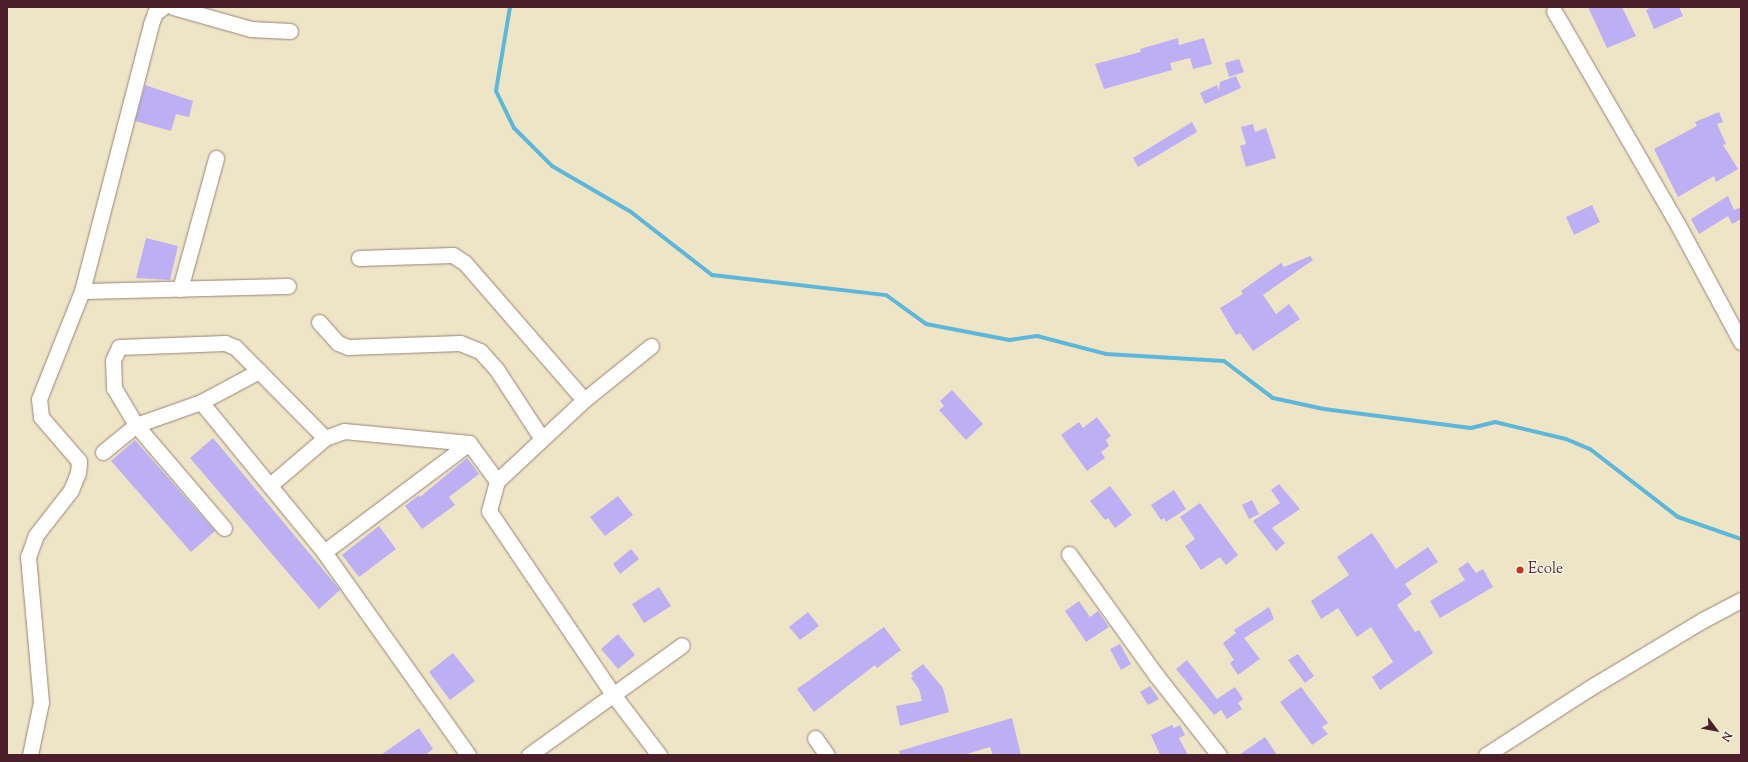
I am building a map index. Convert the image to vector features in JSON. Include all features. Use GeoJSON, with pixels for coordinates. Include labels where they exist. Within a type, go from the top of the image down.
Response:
{"type":"FeatureCollection","features":[{"type":"Feature","properties":{"kind":"street"},"geometry":{"type":"LineString","coordinates":[[30,755],[41,702],[28,557],[36,535],[71,490],[78,473],[79,461],[41,417],[39,399],[82,291],[151,24],[155,13],[163,7]]}},
{"type":"Feature","properties":{"kind":"street"},"geometry":{"type":"LineString","coordinates":[[174,7],[251,29],[290,31]]}},
{"type":"Feature","properties":{"kind":"street"},"geometry":{"type":"LineString","coordinates":[[1554,11],[1678,225],[1741,342]]}},
{"type":"Feature","properties":{"kind":"street"},"geometry":{"type":"LineString","coordinates":[[180,289],[216,158]]}},
{"type":"Feature","properties":{"kind":"street"},"geometry":{"type":"LineString","coordinates":[[359,258],[453,255],[465,263],[584,400]]}},
{"type":"Feature","properties":{"kind":"street"},"geometry":{"type":"LineString","coordinates":[[82,291],[288,286]]}},
{"type":"Feature","properties":{"kind":"street"},"geometry":{"type":"LineString","coordinates":[[319,322],[338,343],[348,347],[460,343],[480,351],[497,370],[542,439]]}},
{"type":"Feature","properties":{"kind":"street"},"geometry":{"type":"LineString","coordinates":[[224,528],[136,425],[114,388],[113,360],[119,347],[225,343],[235,347],[325,438]]}},
{"type":"Feature","properties":{"kind":"street"},"geometry":{"type":"LineString","coordinates":[[651,346],[584,400],[497,481],[489,510],[612,694],[659,755]]}},
{"type":"Feature","properties":{"kind":"street"},"geometry":{"type":"LineString","coordinates":[[103,452],[136,425],[201,402],[259,371]]}},
{"type":"Feature","properties":{"kind":"street"},"geometry":{"type":"LineString","coordinates":[[201,402],[324,552],[468,755]]}},
{"type":"Feature","properties":{"kind":"street"},"geometry":{"type":"LineString","coordinates":[[270,485],[325,438],[344,431],[469,443],[497,481]]}},
{"type":"Feature","properties":{"kind":"street"},"geometry":{"type":"LineString","coordinates":[[324,552],[469,443]]}},
{"type":"Feature","properties":{"kind":"street"},"geometry":{"type":"LineString","coordinates":[[1069,554],[1156,675],[1219,755]]}},
{"type":"Feature","properties":{"kind":"street"},"geometry":{"type":"LineString","coordinates":[[1486,755],[1588,689],[1703,620],[1741,600]]}},
{"type":"Feature","properties":{"kind":"street"},"geometry":{"type":"LineString","coordinates":[[529,755],[682,645]]}},
{"type":"Feature","properties":{"kind":"street"},"geometry":{"type":"LineString","coordinates":[[815,738],[827,755]]}},
{"type":"Feature","properties":{"kind":"building"},"geometry":{"type":"Polygon","coordinates":[[[1588,7],[1622,7],[1636,36],[1607,48],[1588,7]]]}},
{"type":"Feature","properties":{"kind":"building"},"geometry":{"type":"Polygon","coordinates":[[[1652,7],[1679,7],[1683,16],[1654,29],[1646,10],[1652,7]]]}},
{"type":"Feature","properties":{"kind":"building"},"geometry":{"type":"Polygon","coordinates":[[[1178,38],[1179,45],[1204,38],[1212,64],[1193,69],[1190,58],[1170,63],[1172,70],[1104,89],[1095,64],[1141,52],[1140,49],[1178,38]]]}},
{"type":"Feature","properties":{"kind":"building"},"geometry":{"type":"Polygon","coordinates":[[[1239,59],[1244,72],[1229,77],[1225,63],[1239,59]]]}},
{"type":"Feature","properties":{"kind":"building"},"geometry":{"type":"Polygon","coordinates":[[[1236,76],[1241,88],[1205,104],[1200,93],[1217,85],[1219,90],[1220,82],[1236,76]]]}},
{"type":"Feature","properties":{"kind":"building"},"geometry":{"type":"Polygon","coordinates":[[[145,85],[193,101],[189,117],[176,114],[171,131],[135,121],[145,85]]]}},
{"type":"Feature","properties":{"kind":"building"},"geometry":{"type":"Polygon","coordinates":[[[1719,112],[1723,122],[1717,124],[1726,144],[1723,145],[1738,169],[1716,182],[1714,176],[1678,197],[1654,149],[1697,126],[1695,122],[1719,112]]]}},
{"type":"Feature","properties":{"kind":"building"},"geometry":{"type":"Polygon","coordinates":[[[1192,122],[1197,132],[1138,167],[1133,158],[1192,122]]]}},
{"type":"Feature","properties":{"kind":"building"},"geometry":{"type":"Polygon","coordinates":[[[1253,124],[1255,132],[1266,128],[1276,158],[1246,167],[1240,146],[1246,144],[1241,127],[1253,124]]]}},
{"type":"Feature","properties":{"kind":"building"},"geometry":{"type":"Polygon","coordinates":[[[1728,196],[1734,210],[1741,207],[1741,219],[1732,224],[1728,216],[1699,234],[1691,219],[1728,196]]]}},
{"type":"Feature","properties":{"kind":"building"},"geometry":{"type":"Polygon","coordinates":[[[1592,205],[1600,222],[1574,235],[1566,217],[1592,205]]]}},
{"type":"Feature","properties":{"kind":"building"},"geometry":{"type":"Polygon","coordinates":[[[146,238],[178,246],[170,280],[136,278],[146,238]]]}},
{"type":"Feature","properties":{"kind":"building"},"geometry":{"type":"Polygon","coordinates":[[[1310,256],[1313,260],[1263,295],[1276,314],[1289,304],[1300,319],[1253,351],[1240,333],[1236,335],[1220,308],[1243,294],[1241,291],[1281,263],[1284,267],[1310,256]]]}},
{"type":"Feature","properties":{"kind":"building"},"geometry":{"type":"Polygon","coordinates":[[[952,390],[983,424],[966,440],[939,410],[944,406],[940,401],[952,390]]]}},
{"type":"Feature","properties":{"kind":"building"},"geometry":{"type":"Polygon","coordinates":[[[1097,417],[1111,436],[1106,440],[1109,446],[1101,452],[1105,458],[1087,471],[1061,435],[1079,422],[1083,428],[1097,417]]]}},
{"type":"Feature","properties":{"kind":"building"},"geometry":{"type":"Polygon","coordinates":[[[213,438],[340,590],[319,609],[190,458],[213,438]]]}},
{"type":"Feature","properties":{"kind":"building"},"geometry":{"type":"Polygon","coordinates":[[[135,440],[215,531],[191,552],[111,461],[135,440]]]}},
{"type":"Feature","properties":{"kind":"building"},"geometry":{"type":"Polygon","coordinates":[[[467,458],[479,474],[449,497],[455,505],[422,529],[405,506],[419,495],[420,497],[467,458]]]}},
{"type":"Feature","properties":{"kind":"building"},"geometry":{"type":"Polygon","coordinates":[[[1279,484],[1300,509],[1272,528],[1285,543],[1276,551],[1253,521],[1280,503],[1271,490],[1279,484]]]}},
{"type":"Feature","properties":{"kind":"building"},"geometry":{"type":"Polygon","coordinates":[[[1110,486],[1132,515],[1115,528],[1108,518],[1105,520],[1090,501],[1110,486]]]}},
{"type":"Feature","properties":{"kind":"building"},"geometry":{"type":"Polygon","coordinates":[[[1174,490],[1186,509],[1166,522],[1164,518],[1161,520],[1151,505],[1174,490]]]}},
{"type":"Feature","properties":{"kind":"building"},"geometry":{"type":"Polygon","coordinates":[[[618,496],[633,515],[605,536],[590,517],[618,496]]]}},
{"type":"Feature","properties":{"kind":"building"},"geometry":{"type":"Polygon","coordinates":[[[1252,500],[1259,514],[1249,519],[1242,505],[1252,500]]]}},
{"type":"Feature","properties":{"kind":"building"},"geometry":{"type":"Polygon","coordinates":[[[1200,503],[1238,555],[1226,565],[1220,557],[1201,570],[1185,546],[1195,539],[1180,517],[1200,503]]]}},
{"type":"Feature","properties":{"kind":"building"},"geometry":{"type":"Polygon","coordinates":[[[379,526],[396,549],[359,577],[342,555],[379,526]]]}},
{"type":"Feature","properties":{"kind":"building"},"geometry":{"type":"Polygon","coordinates":[[[1372,533],[1396,569],[1428,547],[1438,562],[1405,584],[1412,594],[1397,605],[1415,632],[1419,630],[1433,653],[1380,690],[1372,677],[1393,662],[1371,627],[1357,637],[1338,608],[1321,619],[1311,601],[1349,575],[1337,557],[1372,533]]]}},
{"type":"Feature","properties":{"kind":"building"},"geometry":{"type":"Polygon","coordinates":[[[631,549],[639,559],[620,574],[613,564],[631,549]]]}},
{"type":"Feature","properties":{"kind":"building"},"geometry":{"type":"Polygon","coordinates":[[[1468,562],[1476,573],[1483,569],[1493,587],[1440,618],[1430,601],[1465,580],[1458,569],[1468,562]]]}},
{"type":"Feature","properties":{"kind":"building"},"geometry":{"type":"Polygon","coordinates":[[[659,587],[671,606],[644,623],[632,604],[659,587]]]}},
{"type":"Feature","properties":{"kind":"building"},"geometry":{"type":"Polygon","coordinates":[[[1079,601],[1090,617],[1098,611],[1109,627],[1086,642],[1065,611],[1079,601]]]}},
{"type":"Feature","properties":{"kind":"building"},"geometry":{"type":"Polygon","coordinates":[[[1269,607],[1274,619],[1244,638],[1260,659],[1238,675],[1230,663],[1234,660],[1223,643],[1236,633],[1234,630],[1269,607]]]}},
{"type":"Feature","properties":{"kind":"building"},"geometry":{"type":"Polygon","coordinates":[[[808,612],[819,626],[800,640],[789,627],[808,612]]]}},
{"type":"Feature","properties":{"kind":"building"},"geometry":{"type":"Polygon","coordinates":[[[884,627],[901,650],[877,668],[875,665],[814,712],[797,689],[884,627]]]}},
{"type":"Feature","properties":{"kind":"building"},"geometry":{"type":"Polygon","coordinates":[[[618,634],[635,655],[618,669],[601,649],[618,634]]]}},
{"type":"Feature","properties":{"kind":"building"},"geometry":{"type":"Polygon","coordinates":[[[1120,644],[1131,664],[1121,670],[1110,649],[1120,644]]]}},
{"type":"Feature","properties":{"kind":"building"},"geometry":{"type":"Polygon","coordinates":[[[453,653],[475,681],[450,700],[429,672],[453,653]]]}},
{"type":"Feature","properties":{"kind":"building"},"geometry":{"type":"Polygon","coordinates":[[[1298,654],[1314,676],[1305,683],[1288,660],[1298,654]]]}},
{"type":"Feature","properties":{"kind":"building"},"geometry":{"type":"Polygon","coordinates":[[[1187,660],[1217,699],[1235,687],[1243,699],[1238,703],[1242,709],[1227,719],[1221,710],[1214,715],[1176,669],[1187,660]]]}},
{"type":"Feature","properties":{"kind":"building"},"geometry":{"type":"Polygon","coordinates":[[[923,664],[943,688],[949,712],[900,726],[896,706],[922,701],[919,689],[911,678],[913,676],[911,673],[923,664]]]}},
{"type":"Feature","properties":{"kind":"building"},"geometry":{"type":"Polygon","coordinates":[[[1150,686],[1159,699],[1148,705],[1140,692],[1150,686]]]}},
{"type":"Feature","properties":{"kind":"building"},"geometry":{"type":"Polygon","coordinates":[[[1301,687],[1328,723],[1322,727],[1328,734],[1312,745],[1280,702],[1301,687]]]}},
{"type":"Feature","properties":{"kind":"building"},"geometry":{"type":"Polygon","coordinates":[[[1012,718],[1021,755],[993,755],[990,747],[963,755],[900,755],[899,751],[1012,718]]]}},
{"type":"Feature","properties":{"kind":"building"},"geometry":{"type":"Polygon","coordinates":[[[1172,725],[1174,728],[1180,725],[1185,735],[1179,738],[1188,755],[1160,755],[1151,735],[1172,725]]]}},
{"type":"Feature","properties":{"kind":"building"},"geometry":{"type":"Polygon","coordinates":[[[419,728],[433,749],[425,755],[381,755],[419,728]]]}},
{"type":"Feature","properties":{"kind":"building"},"geometry":{"type":"Polygon","coordinates":[[[1265,737],[1277,755],[1239,755],[1265,737]]]}},
{"type":"Feature","properties":{"kind":"waterway"},"geometry":{"type":"LineString","coordinates":[[510,7],[496,91],[514,128],[552,166],[631,212],[712,275],[886,295],[926,324],[1009,340],[1037,336],[1106,354],[1224,361],[1273,398],[1324,409],[1471,428],[1495,422],[1566,439],[1590,449],[1678,517],[1741,539]]}},
{"type":"Feature","properties":{"kind":"place","name":"Ecole"},"geometry":{"type":"Point","coordinates":[1520,570]}}]}
